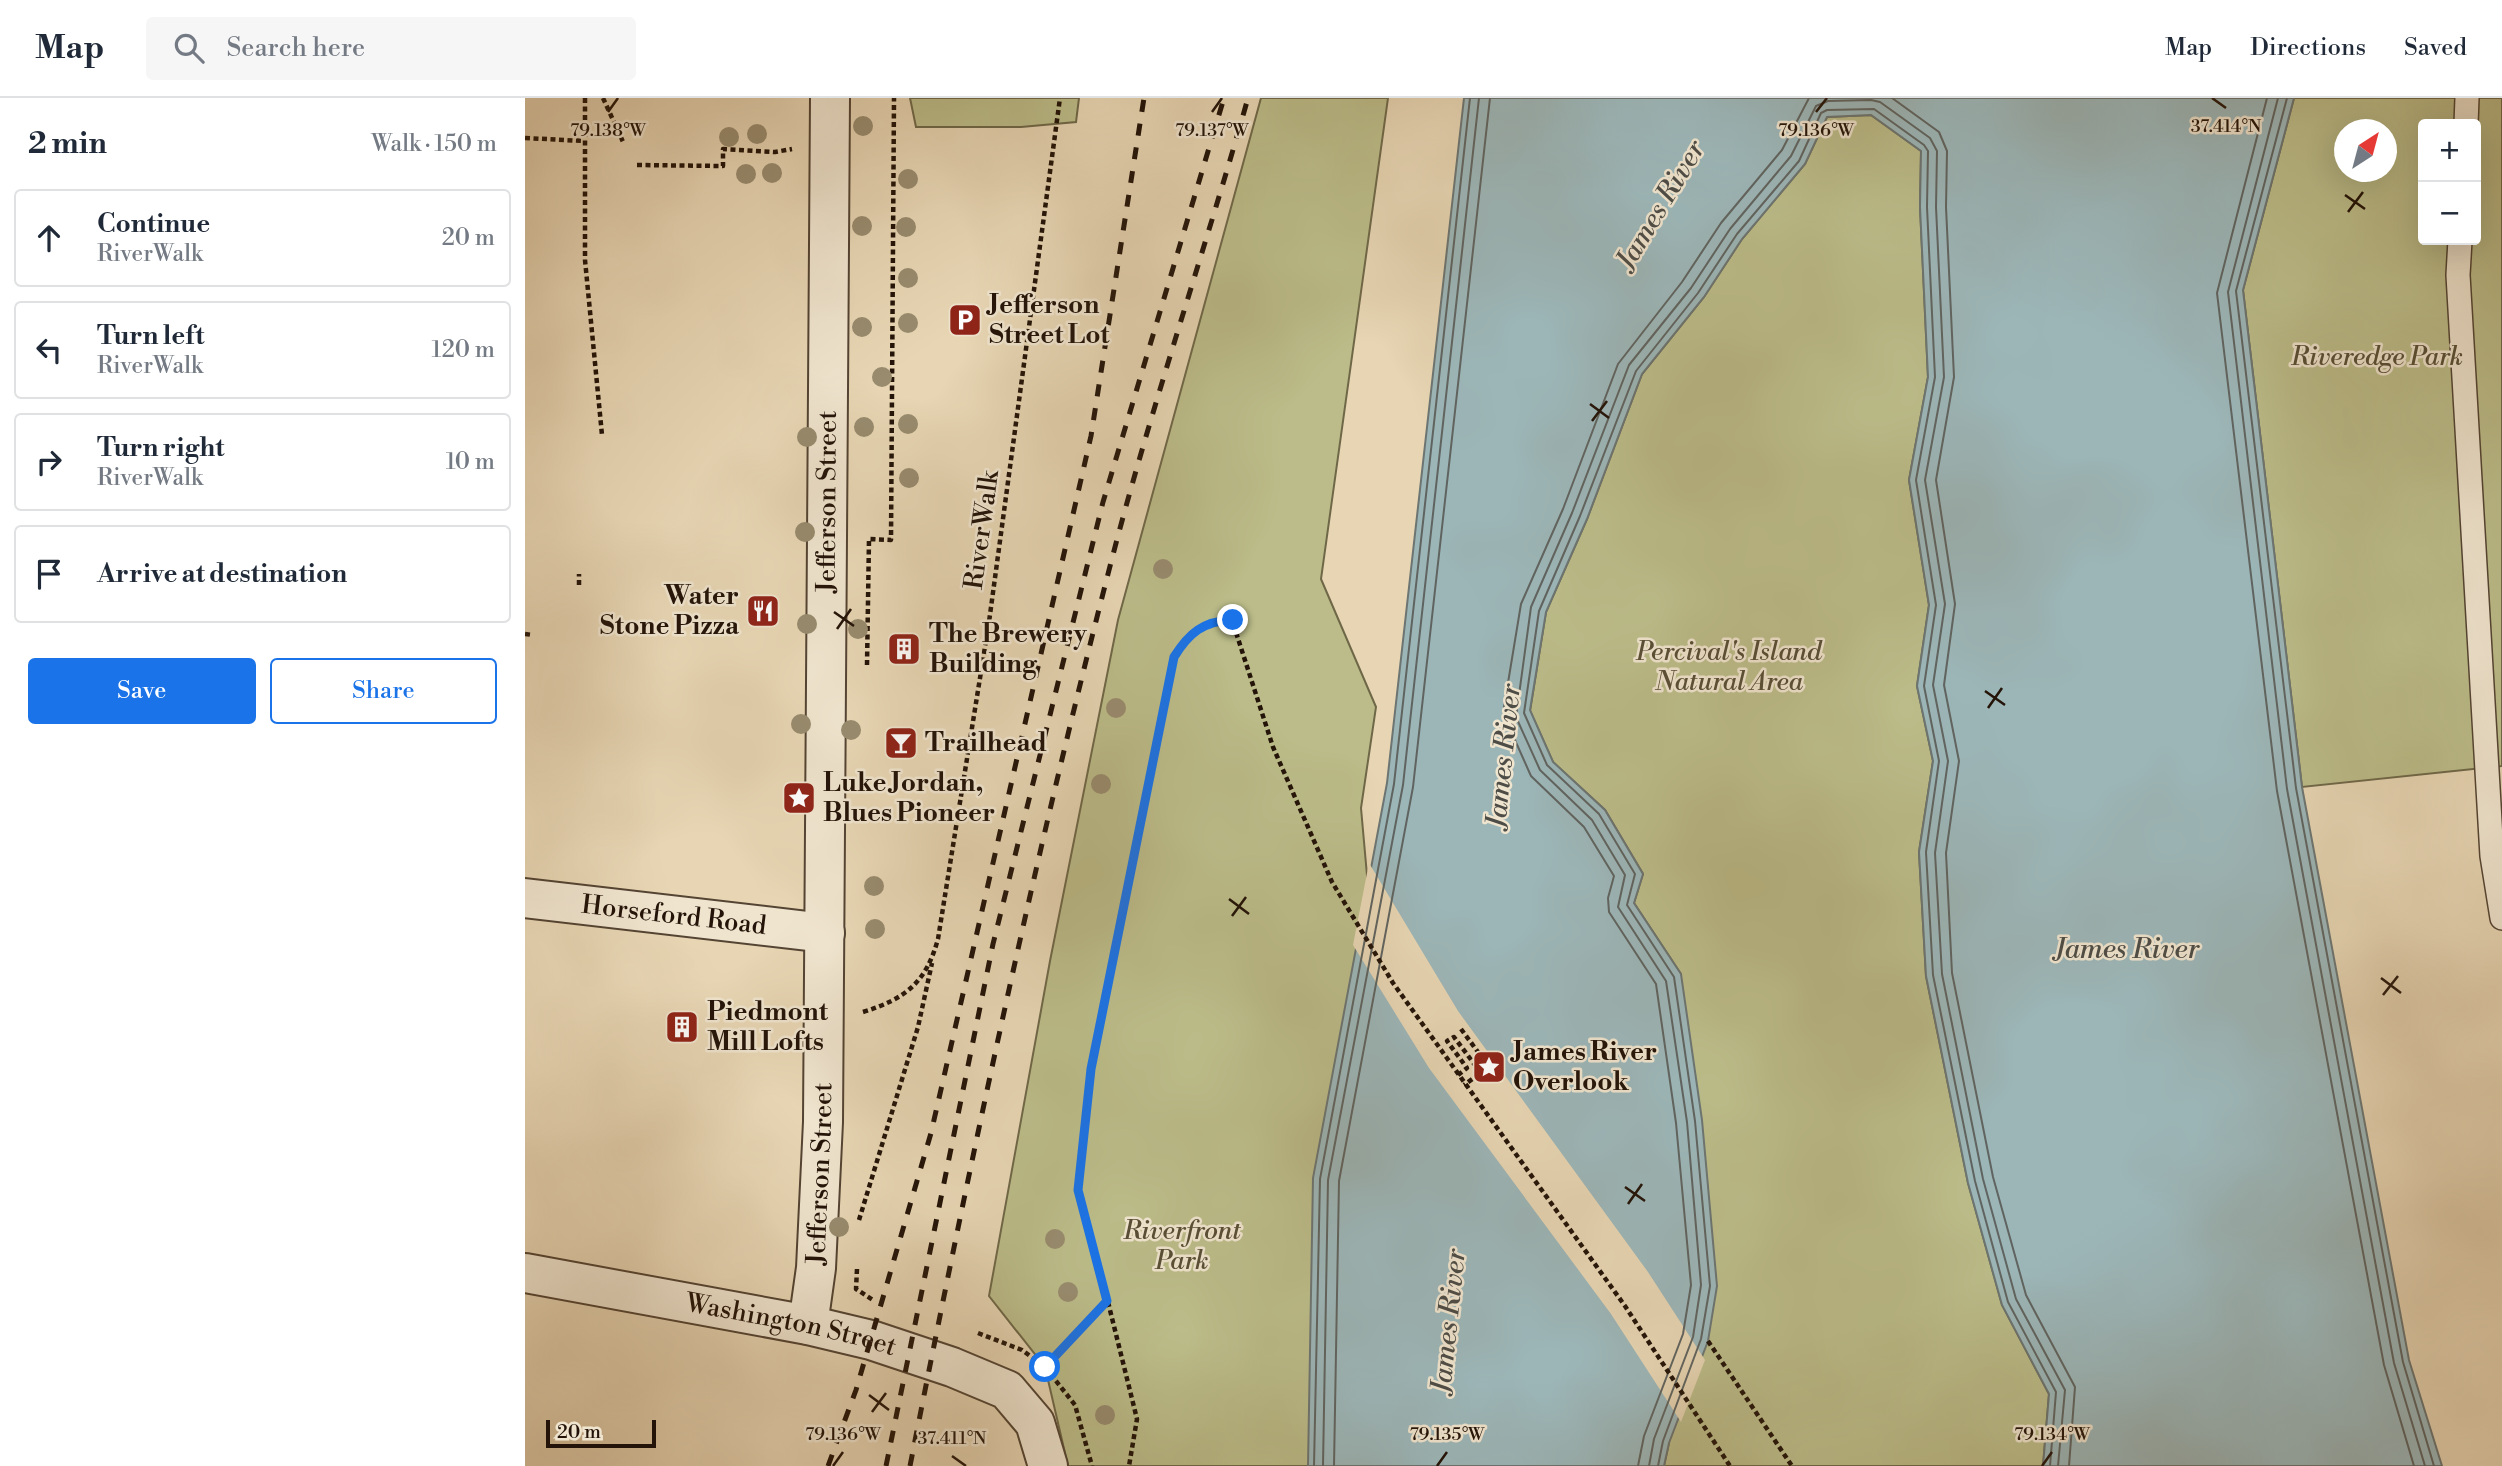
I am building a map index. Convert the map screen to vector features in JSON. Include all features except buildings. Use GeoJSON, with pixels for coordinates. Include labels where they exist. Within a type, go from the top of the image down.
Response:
{"type":"FeatureCollection","features":[{"type":"Feature","properties":{"kind":"street","name":"Jefferson Street"},"geometry":{"type":"LineString","coordinates":[[808,1325],[816,1268],[823,1122],[830,98]]}},
{"type":"Feature","properties":{"kind":"street","name":"Horseford Road"},"geometry":{"type":"LineString","coordinates":[[525,898],[825,933]]}},
{"type":"Feature","properties":{"kind":"street","name":"Washington Street"},"geometry":{"type":"LineString","coordinates":[[525,1273],[808,1325],[871,1340],[952,1367],[1007,1390],[1035,1423],[1048,1466]]}},
{"type":"Feature","properties":{"kind":"lane"},"geometry":{"type":"LineString","coordinates":[[2466,119],[2467,98]]}},
{"type":"Feature","properties":{"kind":"lane"},"geometry":{"type":"LineString","coordinates":[[2460,245],[2458,275],[2491,856],[2502,918]]}},
{"type":"Feature","properties":{"kind":"path"},"geometry":{"type":"LineString","coordinates":[[585,98],[585,261],[602,435]]}},
{"type":"Feature","properties":{"kind":"path"},"geometry":{"type":"LineString","coordinates":[[603,98],[624,144]]}},
{"type":"Feature","properties":{"kind":"path"},"geometry":{"type":"LineString","coordinates":[[891,533],[894,98]]}},
{"type":"Feature","properties":{"kind":"path","name":"RiverWalk"},"geometry":{"type":"LineString","coordinates":[[863,1013],[892,1003],[907,993],[933,955],[989,622],[1060,98]]}},
{"type":"Feature","properties":{"kind":"path"},"geometry":{"type":"LineString","coordinates":[[525,138],[584,141]]}},
{"type":"Feature","properties":{"kind":"path"},"geometry":{"type":"LineString","coordinates":[[637,165],[723,166],[723,149],[788,152],[799,146]]}},
{"type":"Feature","properties":{"kind":"path"},"geometry":{"type":"LineString","coordinates":[[579,574],[579,585]]}},
{"type":"Feature","properties":{"kind":"path"},"geometry":{"type":"LineString","coordinates":[[1129,1466],[1137,1419],[1078,1190],[1091,1069],[1174,657],[1193,631],[1207,623],[1233,620],[1273,747],[1332,882],[1393,983],[1625,1306],[1731,1466]]}},
{"type":"Feature","properties":{"kind":"path"},"geometry":{"type":"LineString","coordinates":[[525,635],[533,635]]}},
{"type":"Feature","properties":{"kind":"path"},"geometry":{"type":"LineString","coordinates":[[859,1220],[918,1027],[933,955]]}},
{"type":"Feature","properties":{"kind":"path"},"geometry":{"type":"LineString","coordinates":[[1461,1029],[1489,1067],[1464,1085]]}},
{"type":"Feature","properties":{"kind":"path"},"geometry":{"type":"LineString","coordinates":[[1458,1075],[1467,1068],[1447,1041],[1454,1037],[1481,1073]]}},
{"type":"Feature","properties":{"kind":"path"},"geometry":{"type":"LineString","coordinates":[[1045,1367],[1107,1301]]}},
{"type":"Feature","properties":{"kind":"path"},"geometry":{"type":"LineString","coordinates":[[1708,1341],[1792,1466]]}},
{"type":"Feature","properties":{"kind":"green space"},"geometry":{"type":"Polygon","coordinates":[[[910,98],[1079,98],[1076,122],[1021,127],[916,127],[910,98]]]}},
{"type":"Feature","properties":{"kind":"green space","name":"Riverfront Park"},"geometry":{"type":"Polygon","coordinates":[[[1261,98],[1388,98],[1321,579],[1376,707],[1361,808],[1388,1111],[1343,1466],[1068,1466],[1045,1367],[989,1296],[1050,961],[1118,620],[1261,98]]]}},
{"type":"Feature","properties":{"kind":"green space","name":"Riveredge Park"},"geometry":{"type":"Polygon","coordinates":[[[2294,98],[2502,98],[2502,766],[2302,787],[2243,290],[2294,98]]]}},
{"type":"Feature","properties":{"kind":"green space","name":"Percival's Island Natural Area"},"geometry":{"type":"Polygon","coordinates":[[[1871,115],[1921,151],[1920,207],[1928,377],[1909,480],[1929,605],[1917,686],[1933,761],[1919,852],[1926,976],[1968,1183],[2002,1305],[2049,1394],[2043,1466],[1664,1466],[1669,1443],[1681,974],[1634,903],[1643,874],[1605,810],[1553,762],[1530,711],[1546,612],[1587,519],[1642,374],[1704,297],[1742,239],[1805,164],[1827,117],[1871,115]]]}},
{"type":"Feature","properties":{"kind":"water","name":"James River"},"geometry":{"type":"Polygon","coordinates":[[[1464,98],[2294,98],[2243,290],[2302,787],[2409,1360],[2442,1466],[2043,1466],[2049,1394],[2002,1305],[1968,1183],[1926,976],[1919,852],[1933,761],[1917,686],[1929,605],[1909,480],[1928,377],[1920,207],[1921,151],[1871,115],[1827,117],[1805,164],[1742,239],[1704,297],[1642,374],[1587,519],[1546,612],[1530,710],[1553,762],[1605,810],[1643,874],[1634,903],[1681,974],[1702,1120],[1717,1286],[1708,1341],[1669,1443],[1664,1466],[1308,1466],[1313,1178],[1387,783],[1464,98]]]}},
{"type":"Feature","properties":{"kind":"pier"},"geometry":{"type":"Polygon","coordinates":[[[1369,863],[1458,1011],[1648,1272],[1705,1360],[1681,1422],[1611,1314],[1429,1068],[1353,945],[1369,863]]]}},
{"type":"Feature","properties":{"kind":"railway"},"geometry":{"type":"LineString","coordinates":[[828,1466],[856,1390],[931,1133],[1091,436],[1144,98]]}},
{"type":"Feature","properties":{"kind":"railway"},"geometry":{"type":"LineString","coordinates":[[886,1466],[993,944],[1103,502],[1224,98]]}},
{"type":"Feature","properties":{"kind":"railway"},"geometry":{"type":"LineString","coordinates":[[910,1466],[1003,1018],[1080,685],[1141,454],[1248,98]]}},
{"type":"Feature","properties":{"kind":"place","name":"Jefferson Street Lot"},"geometry":{"type":"Point","coordinates":[965,320]}},
{"type":"Feature","properties":{"kind":"place","name":"Water Stone Pizza"},"geometry":{"type":"Point","coordinates":[763,611]}},
{"type":"Feature","properties":{"kind":"place","name":"The Brewery Building"},"geometry":{"type":"Point","coordinates":[904,649]}},
{"type":"Feature","properties":{"kind":"place","name":"Trailhead"},"geometry":{"type":"Point","coordinates":[901,743]}},
{"type":"Feature","properties":{"kind":"place","name":"Luke Jordan, Blues Pioneer"},"geometry":{"type":"Point","coordinates":[799,798]}},
{"type":"Feature","properties":{"kind":"place","name":"Piedmont Mill Lofts"},"geometry":{"type":"Point","coordinates":[682,1027]}},
{"type":"Feature","properties":{"kind":"place","name":"James River Overlook"},"geometry":{"type":"Point","coordinates":[1489,1067]}},
{"type":"Feature","properties":{"kind":"route"},"geometry":{"type":"LineString","coordinates":[[1045,1367],[1107,1301],[1078,1190],[1083,1129],[1091,1069],[1174,657],[1193,631],[1207,623],[1233,620]]}}]}
